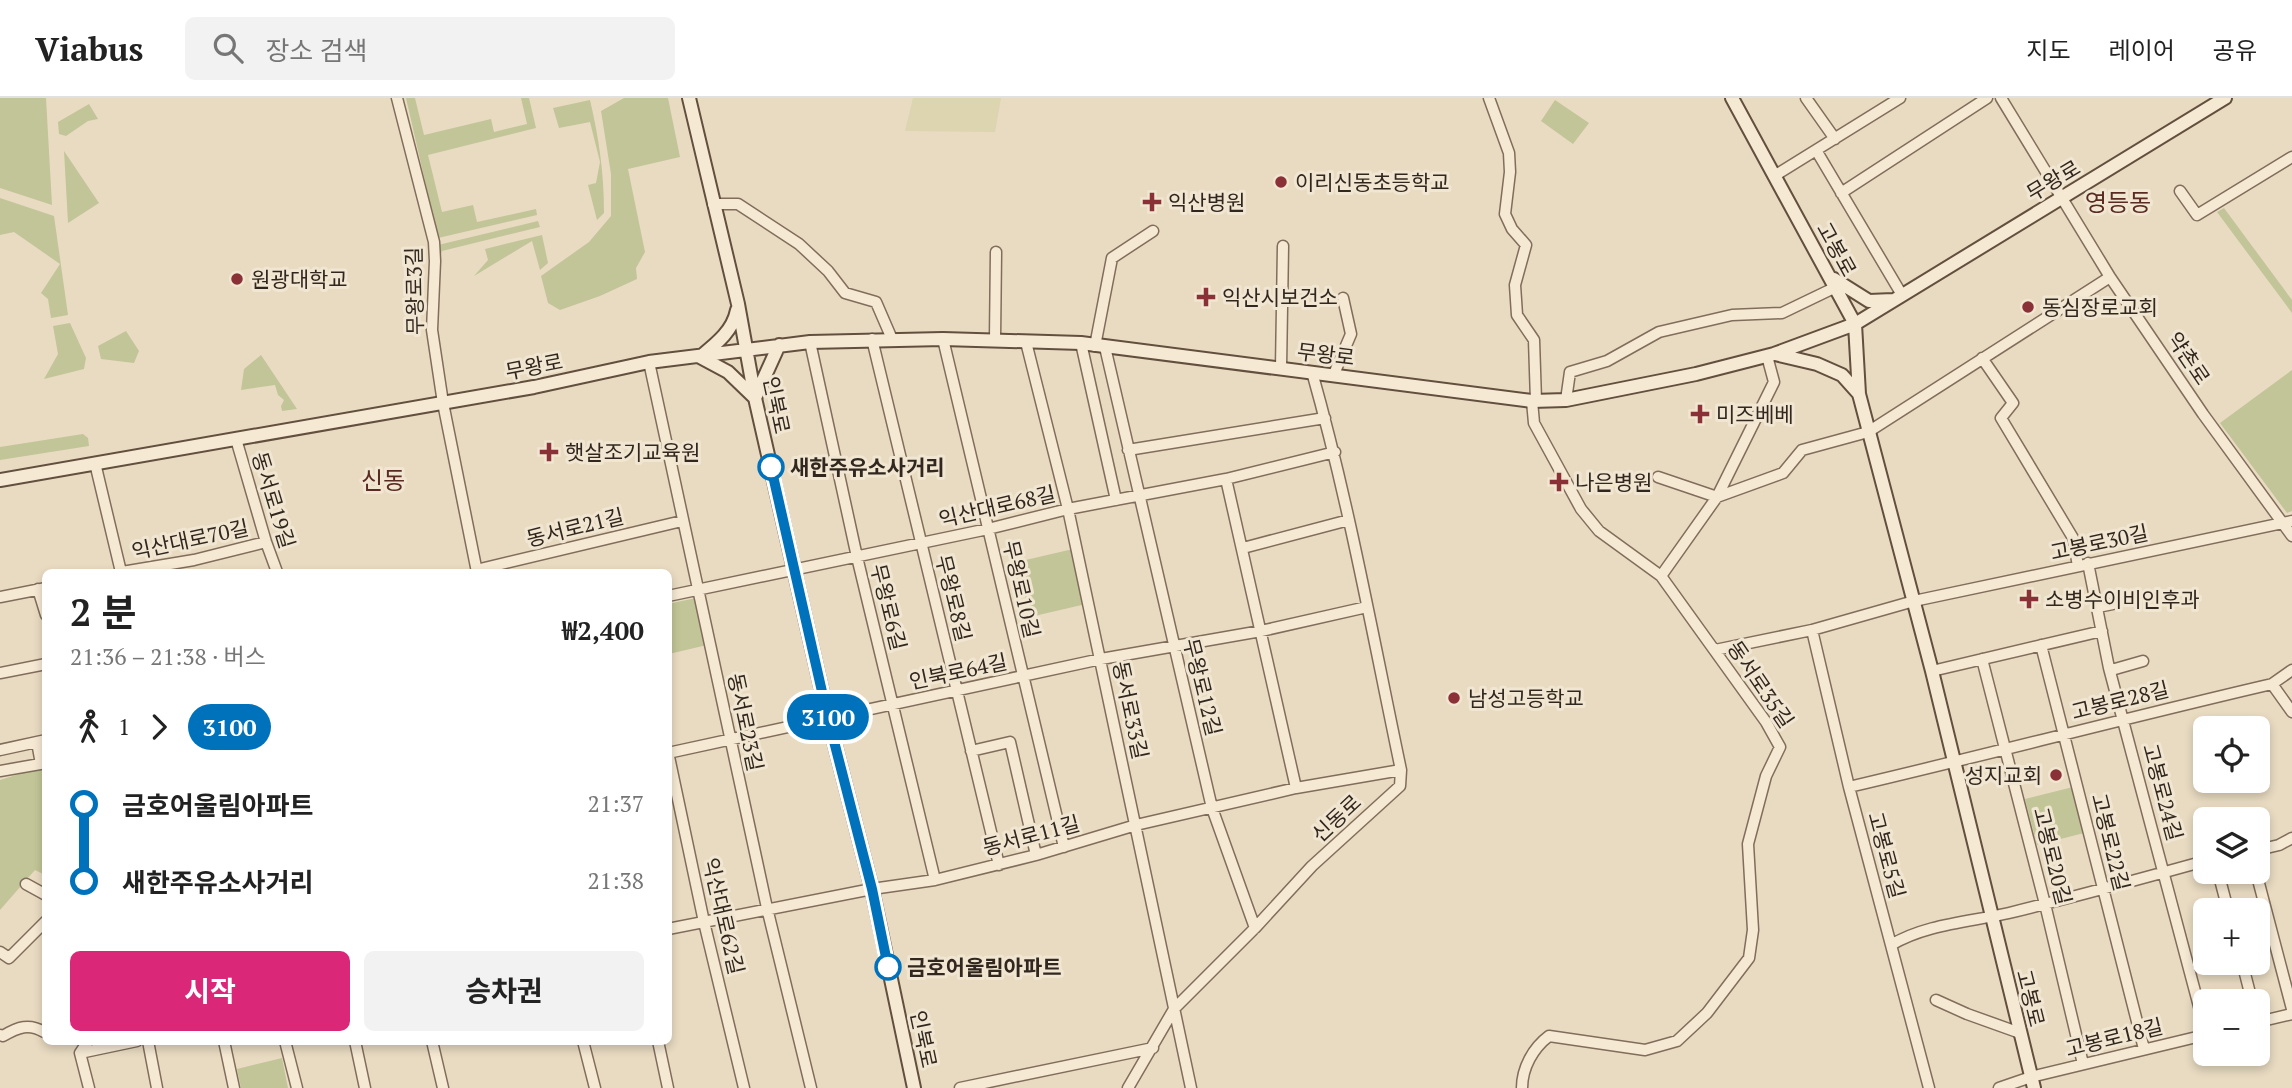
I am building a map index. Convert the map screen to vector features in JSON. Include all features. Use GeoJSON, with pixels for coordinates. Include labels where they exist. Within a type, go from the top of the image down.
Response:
{"type":"FeatureCollection","features":[{"type":"Feature","properties":{"kind":"street","name":"무왕로3길"},"geometry":{"type":"LineString","coordinates":[[397,98],[434,242],[432,330],[443,403]]}},
{"type":"Feature","properties":{"kind":"street","name":"인북로"},"geometry":{"type":"LineString","coordinates":[[689,98],[738,304],[755,398],[828,718],[872,889],[914,1088]]}},
{"type":"Feature","properties":{"kind":"street","name":"동서로35길"},"geometry":{"type":"LineString","coordinates":[[1489,98],[1509,153],[1510,172],[1505,214],[1512,229],[1526,245],[1515,285],[1517,315],[1534,340],[1534,422],[1581,509],[1600,531],[1661,576],[1766,722],[1780,747],[1766,776],[1748,844],[1753,930],[1749,957],[1707,1013],[1677,1041],[1646,1050],[1549,1036],[1531,1054],[1522,1088]]}},
{"type":"Feature","properties":{"kind":"street","name":"고봉로"},"geometry":{"type":"LineString","coordinates":[[1732,98],[1855,324],[1858,394],[1932,671],[2033,1082]]}},
{"type":"Feature","properties":{"kind":"street"},"geometry":{"type":"LineString","coordinates":[[1806,98],[1835,139]]}},
{"type":"Feature","properties":{"kind":"street"},"geometry":{"type":"LineString","coordinates":[[1774,176],[1900,98]]}},
{"type":"Feature","properties":{"kind":"street"},"geometry":{"type":"LineString","coordinates":[[1841,193],[1987,98]]}},
{"type":"Feature","properties":{"kind":"street","name":"약촌로"},"geometry":{"type":"LineString","coordinates":[[2001,98],[2110,277],[2203,414],[2288,523],[2292,536]]}},
{"type":"Feature","properties":{"kind":"street","name":"무왕로"},"geometry":{"type":"LineString","coordinates":[[0,480],[443,403],[649,362],[810,342],[995,339],[1081,343],[1534,401],[1566,400],[1696,374],[1770,355],[1855,324],[2225,98]]}},
{"type":"Feature","properties":{"kind":"street"},"geometry":{"type":"LineString","coordinates":[[1566,400],[1570,372],[1607,361],[1659,331],[1731,315],[1782,313],[1834,282],[1869,302],[1898,298],[1816,150]]}},
{"type":"Feature","properties":{"kind":"street"},"geometry":{"type":"LineString","coordinates":[[2180,191],[2197,215],[2292,157]]}},
{"type":"Feature","properties":{"kind":"street"},"geometry":{"type":"LineString","coordinates":[[713,204],[738,204],[799,244],[828,271],[845,293],[876,302],[892,340]]}},
{"type":"Feature","properties":{"kind":"street"},"geometry":{"type":"LineString","coordinates":[[1100,346],[1112,258],[1153,231]]}},
{"type":"Feature","properties":{"kind":"street"},"geometry":{"type":"LineString","coordinates":[[1282,368],[1283,246]]}},
{"type":"Feature","properties":{"kind":"street"},"geometry":{"type":"LineString","coordinates":[[995,339],[996,252]]}},
{"type":"Feature","properties":{"kind":"street"},"geometry":{"type":"LineString","coordinates":[[1658,477],[1717,497],[1783,473],[1802,450],[1868,432],[2110,277]]}},
{"type":"Feature","properties":{"kind":"street"},"geometry":{"type":"LineString","coordinates":[[1334,374],[1351,334],[1343,298]]}},
{"type":"Feature","properties":{"kind":"street"},"geometry":{"type":"LineString","coordinates":[[738,304],[735,323],[718,342],[699,357],[728,372],[755,398],[779,345]]}},
{"type":"Feature","properties":{"kind":"street","name":"무왕로8길"},"geometry":{"type":"LineString","coordinates":[[872,339],[999,865]]}},
{"type":"Feature","properties":{"kind":"street","name":"무왕로10길"},"geometry":{"type":"LineString","coordinates":[[943,339],[1064,847]]}},
{"type":"Feature","properties":{"kind":"street","name":"무왕로6길"},"geometry":{"type":"LineString","coordinates":[[810,342],[857,557],[935,880]]}},
{"type":"Feature","properties":{"kind":"street","name":"동서로33길"},"geometry":{"type":"LineString","coordinates":[[1026,342],[1068,509],[1191,1088]]}},
{"type":"Feature","properties":{"kind":"street"},"geometry":{"type":"LineString","coordinates":[[1081,343],[1116,500]]}},
{"type":"Feature","properties":{"kind":"street","name":"무왕로12길"},"geometry":{"type":"LineString","coordinates":[[1100,346],[1129,450],[1212,808],[1255,928]]}},
{"type":"Feature","properties":{"kind":"street"},"geometry":{"type":"LineString","coordinates":[[1661,576],[1717,497],[1774,383],[1770,355],[1817,364],[1842,374],[1858,394]]}},
{"type":"Feature","properties":{"kind":"street","name":"고봉로24길"},"geometry":{"type":"LineString","coordinates":[[1982,358],[2013,402],[2001,418],[2069,531],[2067,538],[2098,607],[2109,668],[2195,989]]}},
{"type":"Feature","properties":{"kind":"street","name":"동서로23길"},"geometry":{"type":"LineString","coordinates":[[649,362],[767,908],[811,1088]]}},
{"type":"Feature","properties":{"kind":"street"},"geometry":{"type":"LineString","coordinates":[[1312,372],[1335,452],[1401,770]]}},
{"type":"Feature","properties":{"kind":"street","name":"동서로21길"},"geometry":{"type":"LineString","coordinates":[[443,403],[476,569]]}},
{"type":"Feature","properties":{"kind":"street"},"geometry":{"type":"LineString","coordinates":[[1129,450],[1325,418]]}},
{"type":"Feature","properties":{"kind":"street","name":"동서로19길"},"geometry":{"type":"LineString","coordinates":[[236,439],[276,569]]}},
{"type":"Feature","properties":{"kind":"street","name":"익산대로68길"},"geometry":{"type":"LineString","coordinates":[[672,596],[1068,509],[1226,479],[1335,452]]}},
{"type":"Feature","properties":{"kind":"street"},"geometry":{"type":"LineString","coordinates":[[95,463],[121,569]]}},
{"type":"Feature","properties":{"kind":"street"},"geometry":{"type":"LineString","coordinates":[[1226,479],[1296,788]]}},
{"type":"Feature","properties":{"kind":"street"},"geometry":{"type":"LineString","coordinates":[[1243,548],[1349,520]]}},
{"type":"Feature","properties":{"kind":"street","name":"동서로21길"},"geometry":{"type":"LineString","coordinates":[[484,569],[682,521]]}},
{"type":"Feature","properties":{"kind":"street","name":"고봉로30길"},"geometry":{"type":"LineString","coordinates":[[1914,601],[2288,523]]}},
{"type":"Feature","properties":{"kind":"street","name":"익산대로70길"},"geometry":{"type":"LineString","coordinates":[[140,569],[194,560],[266,542]]}},
{"type":"Feature","properties":{"kind":"street"},"geometry":{"type":"LineString","coordinates":[[194,560],[196,569]]}},
{"type":"Feature","properties":{"kind":"street"},"geometry":{"type":"LineString","coordinates":[[0,597],[42,588]]}},
{"type":"Feature","properties":{"kind":"street"},"geometry":{"type":"LineString","coordinates":[[1715,650],[1812,630],[1914,601]]}},
{"type":"Feature","properties":{"kind":"street"},"geometry":{"type":"LineString","coordinates":[[2098,607],[2113,604]]}},
{"type":"Feature","properties":{"kind":"street","name":"인북로64길"},"geometry":{"type":"LineString","coordinates":[[672,752],[1101,659],[1261,631],[1367,607]]}},
{"type":"Feature","properties":{"kind":"street","name":"고봉로5길"},"geometry":{"type":"LineString","coordinates":[[1812,630],[1849,787],[1929,1088]]}},
{"type":"Feature","properties":{"kind":"street"},"geometry":{"type":"LineString","coordinates":[[1932,671],[2102,631]]}},
{"type":"Feature","properties":{"kind":"street","name":"고봉로22길"},"geometry":{"type":"LineString","coordinates":[[2041,645],[2144,1049]]}},
{"type":"Feature","properties":{"kind":"street","name":"고봉로20길"},"geometry":{"type":"LineString","coordinates":[[1982,659],[2083,1065]]}},
{"type":"Feature","properties":{"kind":"street"},"geometry":{"type":"LineString","coordinates":[[2109,668],[2143,661]]}},
{"type":"Feature","properties":{"kind":"street"},"geometry":{"type":"LineString","coordinates":[[0,673],[42,665]]}},
{"type":"Feature","properties":{"kind":"street","name":"고봉로28길"},"geometry":{"type":"LineString","coordinates":[[1954,763],[2123,718],[2272,684],[2292,670]]}},
{"type":"Feature","properties":{"kind":"street"},"geometry":{"type":"LineString","coordinates":[[2272,684],[2292,712]]}},
{"type":"Feature","properties":{"kind":"street"},"geometry":{"type":"LineString","coordinates":[[0,750],[41,741]]}},
{"type":"Feature","properties":{"kind":"street"},"geometry":{"type":"LineString","coordinates":[[971,751],[1010,743],[1036,855]]}},
{"type":"Feature","properties":{"kind":"street"},"geometry":{"type":"LineString","coordinates":[[1849,787],[1954,763]]}},
{"type":"Feature","properties":{"kind":"street"},"geometry":{"type":"LineString","coordinates":[[0,771],[42,764]]}},
{"type":"Feature","properties":{"kind":"street","name":"익산대로62길"},"geometry":{"type":"LineString","coordinates":[[672,767],[704,922],[744,1088]]}},
{"type":"Feature","properties":{"kind":"street","name":"동서로11길"},"geometry":{"type":"LineString","coordinates":[[672,928],[767,908],[935,880],[1036,855],[1136,825],[1296,788],[1401,770]]}},
{"type":"Feature","properties":{"kind":"street","name":"신동로"},"geometry":{"type":"LineString","coordinates":[[1128,1088],[1174,1009],[1312,866],[1400,786],[1401,770]]}},
{"type":"Feature","properties":{"kind":"street"},"geometry":{"type":"LineString","coordinates":[[2270,847],[2292,838]]}},
{"type":"Feature","properties":{"kind":"street"},"geometry":{"type":"LineString","coordinates":[[1891,945],[1904,937],[1930,929],[2045,904],[2193,864]]}},
{"type":"Feature","properties":{"kind":"street"},"geometry":{"type":"LineString","coordinates":[[26,884],[42,893]]}},
{"type":"Feature","properties":{"kind":"street"},"geometry":{"type":"LineString","coordinates":[[2259,884],[2292,1009]]}},
{"type":"Feature","properties":{"kind":"street"},"geometry":{"type":"LineString","coordinates":[[0,951],[9,958],[42,925]]}},
{"type":"Feature","properties":{"kind":"street"},"geometry":{"type":"LineString","coordinates":[[1936,1000],[2020,1033]]}},
{"type":"Feature","properties":{"kind":"street"},"geometry":{"type":"LineString","coordinates":[[2270,1019],[2292,1014]]}},
{"type":"Feature","properties":{"kind":"street"},"geometry":{"type":"LineString","coordinates":[[0,1035],[4,1036],[18,1027],[34,1026],[42,1031]]}},
{"type":"Feature","properties":{"kind":"street","name":"고봉로18길"},"geometry":{"type":"LineString","coordinates":[[2033,1082],[2083,1065],[2193,1038]]}},
{"type":"Feature","properties":{"kind":"street"},"geometry":{"type":"LineString","coordinates":[[85,1045],[80,1053],[89,1088]]}},
{"type":"Feature","properties":{"kind":"street"},"geometry":{"type":"LineString","coordinates":[[80,1053],[118,1045]]}},
{"type":"Feature","properties":{"kind":"street"},"geometry":{"type":"LineString","coordinates":[[149,1045],[157,1088]]}},
{"type":"Feature","properties":{"kind":"street"},"geometry":{"type":"LineString","coordinates":[[225,1045],[234,1088]]}},
{"type":"Feature","properties":{"kind":"street"},"geometry":{"type":"LineString","coordinates":[[286,1045],[297,1088]]}},
{"type":"Feature","properties":{"kind":"street"},"geometry":{"type":"LineString","coordinates":[[356,1045],[365,1088]]}},
{"type":"Feature","properties":{"kind":"street"},"geometry":{"type":"LineString","coordinates":[[433,1045],[443,1088]]}},
{"type":"Feature","properties":{"kind":"street"},"geometry":{"type":"LineString","coordinates":[[584,1045],[595,1088]]}},
{"type":"Feature","properties":{"kind":"street"},"geometry":{"type":"LineString","coordinates":[[659,1045],[668,1088]]}},
{"type":"Feature","properties":{"kind":"street","name":"인북로"},"geometry":{"type":"LineString","coordinates":[[960,1088],[1153,1048]]}},
{"type":"Feature","properties":{"kind":"street"},"geometry":{"type":"LineString","coordinates":[[1136,1076],[1137,1088]]}},
{"type":"Feature","properties":{"kind":"street"},"geometry":{"type":"LineString","coordinates":[[1999,1088],[2033,1082]]}},
{"type":"Feature","properties":{"kind":"shaded area"},"geometry":{"type":"Polygon","coordinates":[[[913,98],[1001,98],[995,132],[905,131],[913,98]]]}},
{"type":"Feature","properties":{"kind":"green space"},"geometry":{"type":"Polygon","coordinates":[[[0,98],[46,98],[52,205],[0,188],[0,98]]]}},
{"type":"Feature","properties":{"kind":"green space"},"geometry":{"type":"Polygon","coordinates":[[[406,98],[415,98],[424,135],[491,119],[494,132],[527,124],[521,98],[529,98],[536,128],[428,155],[442,212],[473,205],[477,222],[536,209],[537,215],[438,238],[406,98]]]}},
{"type":"Feature","properties":{"kind":"green space"},"geometry":{"type":"Polygon","coordinates":[[[624,98],[668,98],[680,157],[628,169],[645,252],[636,268],[637,279],[560,310],[548,303],[541,276],[589,242],[611,216],[611,174],[601,111],[624,98]]]}},
{"type":"Feature","properties":{"kind":"green space"},"geometry":{"type":"Polygon","coordinates":[[[590,100],[598,142],[603,184],[604,213],[597,220],[588,185],[596,183],[600,162],[590,122],[559,128],[553,108],[590,100]]]}},
{"type":"Feature","properties":{"kind":"green space"},"geometry":{"type":"Polygon","coordinates":[[[1555,100],[1589,123],[1573,144],[1541,121],[1555,100]]]}},
{"type":"Feature","properties":{"kind":"green space"},"geometry":{"type":"Polygon","coordinates":[[[89,104],[98,119],[88,121],[66,136],[59,134],[58,122],[89,104]]]}},
{"type":"Feature","properties":{"kind":"green space"},"geometry":{"type":"Polygon","coordinates":[[[64,151],[99,203],[68,223],[64,151]]]}},
{"type":"Feature","properties":{"kind":"green space"},"geometry":{"type":"Polygon","coordinates":[[[0,198],[54,216],[68,315],[51,318],[48,299],[41,293],[60,264],[14,232],[0,235],[0,198]]]}},
{"type":"Feature","properties":{"kind":"green space"},"geometry":{"type":"Polygon","coordinates":[[[2224,208],[2292,300],[2292,313],[2217,212],[2224,208]]]}},
{"type":"Feature","properties":{"kind":"green space"},"geometry":{"type":"Polygon","coordinates":[[[538,221],[540,227],[442,251],[440,258],[436,258],[438,245],[538,221]]]}},
{"type":"Feature","properties":{"kind":"green space"},"geometry":{"type":"Polygon","coordinates":[[[542,235],[548,263],[540,270],[532,241],[474,276],[488,260],[485,249],[542,235]]]}},
{"type":"Feature","properties":{"kind":"green space"},"geometry":{"type":"Polygon","coordinates":[[[70,323],[86,358],[84,369],[44,379],[58,354],[53,326],[70,323]]]}},
{"type":"Feature","properties":{"kind":"green space"},"geometry":{"type":"Polygon","coordinates":[[[126,331],[139,351],[134,363],[101,359],[98,346],[126,331]]]}},
{"type":"Feature","properties":{"kind":"green space"},"geometry":{"type":"Polygon","coordinates":[[[261,355],[297,409],[282,411],[284,400],[278,395],[275,385],[241,390],[244,369],[261,355]]]}},
{"type":"Feature","properties":{"kind":"green space"},"geometry":{"type":"Polygon","coordinates":[[[2292,370],[2292,511],[2287,513],[2220,423],[2292,370]]]}},
{"type":"Feature","properties":{"kind":"green space"},"geometry":{"type":"Polygon","coordinates":[[[83,434],[88,438],[89,446],[0,460],[0,447],[83,434]]]}},
{"type":"Feature","properties":{"kind":"green space"},"geometry":{"type":"Polygon","coordinates":[[[1073,549],[1086,604],[1030,617],[1017,562],[1073,549]]]}},
{"type":"Feature","properties":{"kind":"green space"},"geometry":{"type":"Polygon","coordinates":[[[696,598],[707,645],[672,653],[672,603],[696,598]]]}},
{"type":"Feature","properties":{"kind":"green space"},"geometry":{"type":"Polygon","coordinates":[[[42,767],[42,874],[35,870],[0,910],[0,780],[42,767]]]}},
{"type":"Feature","properties":{"kind":"green space"},"geometry":{"type":"Polygon","coordinates":[[[2073,787],[2084,833],[2037,845],[2025,799],[2073,787]]]}},
{"type":"Feature","properties":{"kind":"green space"},"geometry":{"type":"Polygon","coordinates":[[[282,1058],[288,1088],[241,1088],[237,1069],[282,1058]]]}},
{"type":"Feature","properties":{"kind":"bus line","name":"3100"},"geometry":{"type":"LineString","coordinates":[[771,467],[828,718],[872,889],[888,967]]}},
{"type":"Feature","properties":{"kind":"place","name":"이리신동초등학교"},"geometry":{"type":"Point","coordinates":[1281,182]}},
{"type":"Feature","properties":{"kind":"place","name":"익산병원"},"geometry":{"type":"Point","coordinates":[1152,202]}},
{"type":"Feature","properties":{"kind":"place","name":"원광대학교"},"geometry":{"type":"Point","coordinates":[237,279]}},
{"type":"Feature","properties":{"kind":"place","name":"익산시보건소"},"geometry":{"type":"Point","coordinates":[1206,297]}},
{"type":"Feature","properties":{"kind":"place","name":"동심장로교회"},"geometry":{"type":"Point","coordinates":[2028,307]}},
{"type":"Feature","properties":{"kind":"place","name":"미즈베베"},"geometry":{"type":"Point","coordinates":[1700,414]}},
{"type":"Feature","properties":{"kind":"place","name":"햇살조기교육원"},"geometry":{"type":"Point","coordinates":[549,452]}},
{"type":"Feature","properties":{"kind":"place","name":"새한주유소사거리"},"geometry":{"type":"Point","coordinates":[771,467]}},
{"type":"Feature","properties":{"kind":"place","name":"나은병원"},"geometry":{"type":"Point","coordinates":[1559,482]}},
{"type":"Feature","properties":{"kind":"place","name":"소병수이비인후과"},"geometry":{"type":"Point","coordinates":[2029,599]}},
{"type":"Feature","properties":{"kind":"place","name":"남성고등학교"},"geometry":{"type":"Point","coordinates":[1454,698]}},
{"type":"Feature","properties":{"kind":"place","name":"성지교회"},"geometry":{"type":"Point","coordinates":[2056,775]}},
{"type":"Feature","properties":{"kind":"place","name":"금호어울림아파트"},"geometry":{"type":"Point","coordinates":[888,967]}},
{"type":"Feature","properties":{"kind":"district","name":"영등동"},"geometry":{"type":"Point","coordinates":[2118,202]}},
{"type":"Feature","properties":{"kind":"district","name":"신동"},"geometry":{"type":"Point","coordinates":[383,480]}}]}
